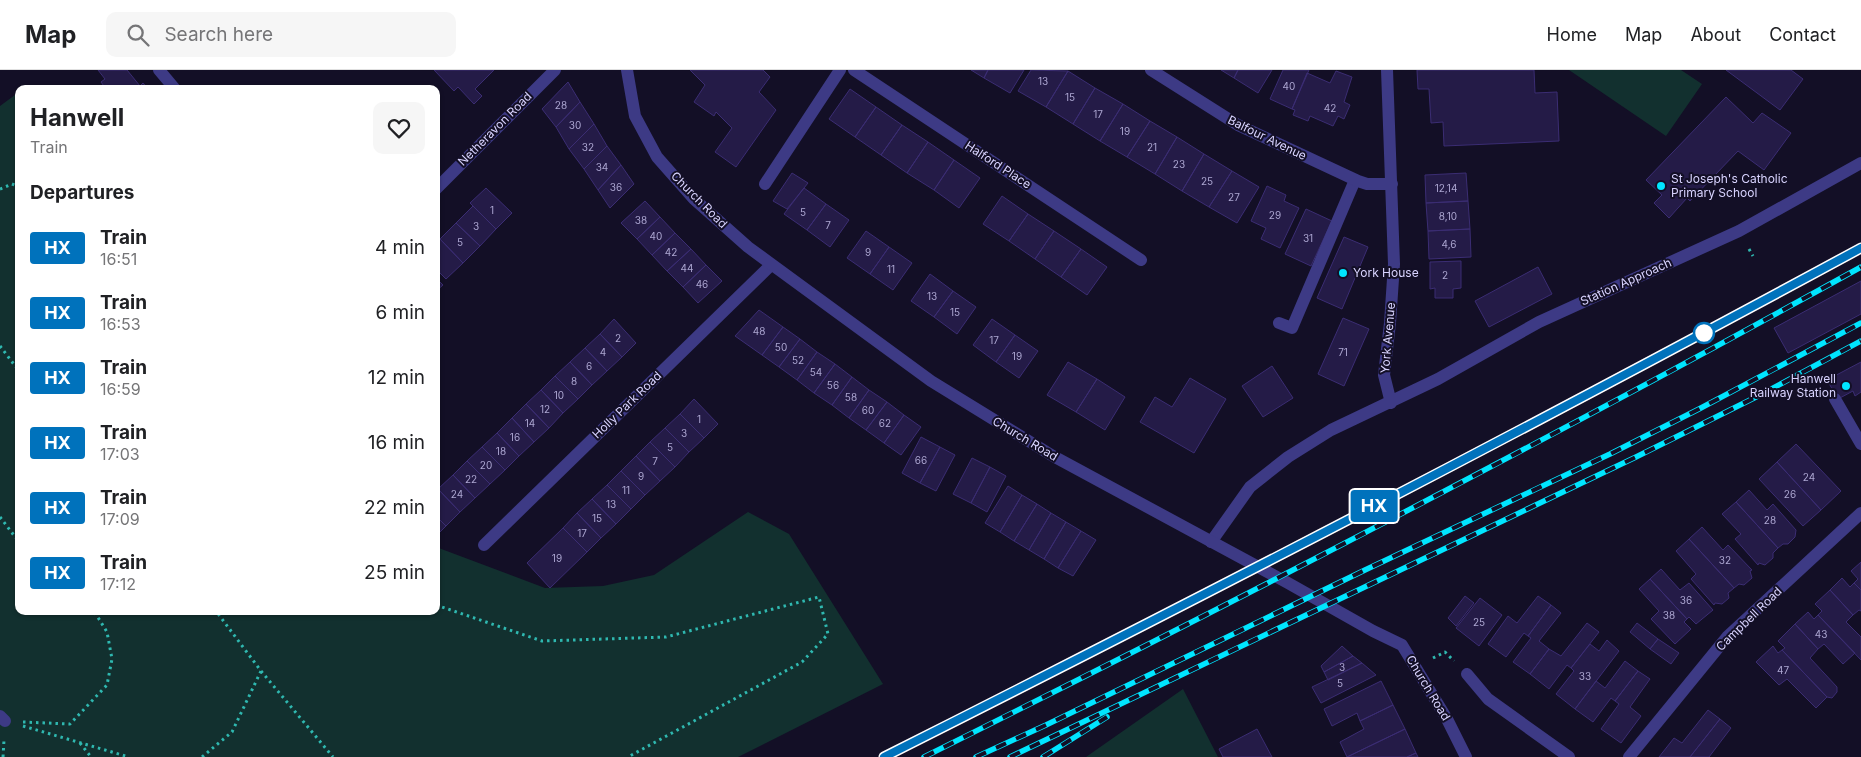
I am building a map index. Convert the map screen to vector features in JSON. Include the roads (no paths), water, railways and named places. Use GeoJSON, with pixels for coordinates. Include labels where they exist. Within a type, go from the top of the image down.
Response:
{"type":"FeatureCollection","features":[{"type":"Feature","properties":{"kind":"street"},"geometry":{"type":"LineString","coordinates":[[159,70],[172,85]]}},
{"type":"Feature","properties":{"kind":"street","name":"Netheravon Road"},"geometry":{"type":"LineString","coordinates":[[440,185],[555,70]]}},
{"type":"Feature","properties":{"kind":"street","name":"Church Road"},"geometry":{"type":"LineString","coordinates":[[627,70],[635,116],[657,158],[694,199],[748,247],[931,381],[1053,456],[1402,645],[1447,719],[1466,757]]}},
{"type":"Feature","properties":{"kind":"street"},"geometry":{"type":"LineString","coordinates":[[765,184],[840,70]]}},
{"type":"Feature","properties":{"kind":"street","name":"Halford Place"},"geometry":{"type":"LineString","coordinates":[[854,70],[1142,260]]}},
{"type":"Feature","properties":{"kind":"street","name":"Balfour Avenue"},"geometry":{"type":"LineString","coordinates":[[1151,70],[1238,125],[1367,184],[1392,184]]}},
{"type":"Feature","properties":{"kind":"street","name":"York Avenue"},"geometry":{"type":"LineString","coordinates":[[1387,70],[1394,264],[1384,375],[1391,402]]}},
{"type":"Feature","properties":{"kind":"street","name":"Station Approach"},"geometry":{"type":"LineString","coordinates":[[1391,402],[1438,379],[1539,322],[1739,231],[1861,162]]}},
{"type":"Feature","properties":{"kind":"street"},"geometry":{"type":"LineString","coordinates":[[1279,323],[1292,328],[1357,180]]}},
{"type":"Feature","properties":{"kind":"street","name":"Holly Park Road"},"geometry":{"type":"LineString","coordinates":[[484,545],[771,265]]}},
{"type":"Feature","properties":{"kind":"street"},"geometry":{"type":"LineString","coordinates":[[1835,399],[1861,444]]}},
{"type":"Feature","properties":{"kind":"street"},"geometry":{"type":"LineString","coordinates":[[1211,542],[1250,487],[1288,457],[1331,430],[1391,402]]}},
{"type":"Feature","properties":{"kind":"street","name":"Campbell Road"},"geometry":{"type":"LineString","coordinates":[[1629,757],[1727,637],[1861,514]]}},
{"type":"Feature","properties":{"kind":"street"},"geometry":{"type":"LineString","coordinates":[[1467,674],[1488,699],[1569,757]]}},
{"type":"Feature","properties":{"kind":"railway"},"geometry":{"type":"LineString","coordinates":[[884,757],[1497,443],[1861,248]]}},
{"type":"Feature","properties":{"kind":"railway"},"geometry":{"type":"LineString","coordinates":[[924,757],[1160,638],[1512,456],[1861,267]]}},
{"type":"Feature","properties":{"kind":"railway"},"geometry":{"type":"LineString","coordinates":[[976,757],[1610,454],[1861,323]]}},
{"type":"Feature","properties":{"kind":"railway"},"geometry":{"type":"LineString","coordinates":[[1010,757],[1636,457],[1764,393],[1861,341]]}},
{"type":"Feature","properties":{"kind":"railway"},"geometry":{"type":"LineString","coordinates":[[1043,757],[1107,717]]}},
{"type":"Feature","properties":{"kind":"train","name":"HX"},"geometry":{"type":"LineString","coordinates":[[884,757],[1226,584],[1700,335],[1861,248]]}},
{"type":"Feature","properties":{"kind":"place","name":"St Joseph's Catholic Primary School"},"geometry":{"type":"Point","coordinates":[1661,186]}},
{"type":"Feature","properties":{"kind":"place","name":"York House"},"geometry":{"type":"Point","coordinates":[1343,273]}},
{"type":"Feature","properties":{"kind":"place","name":"Hanwell Railway Station"},"geometry":{"type":"Point","coordinates":[1846,386]}}]}
